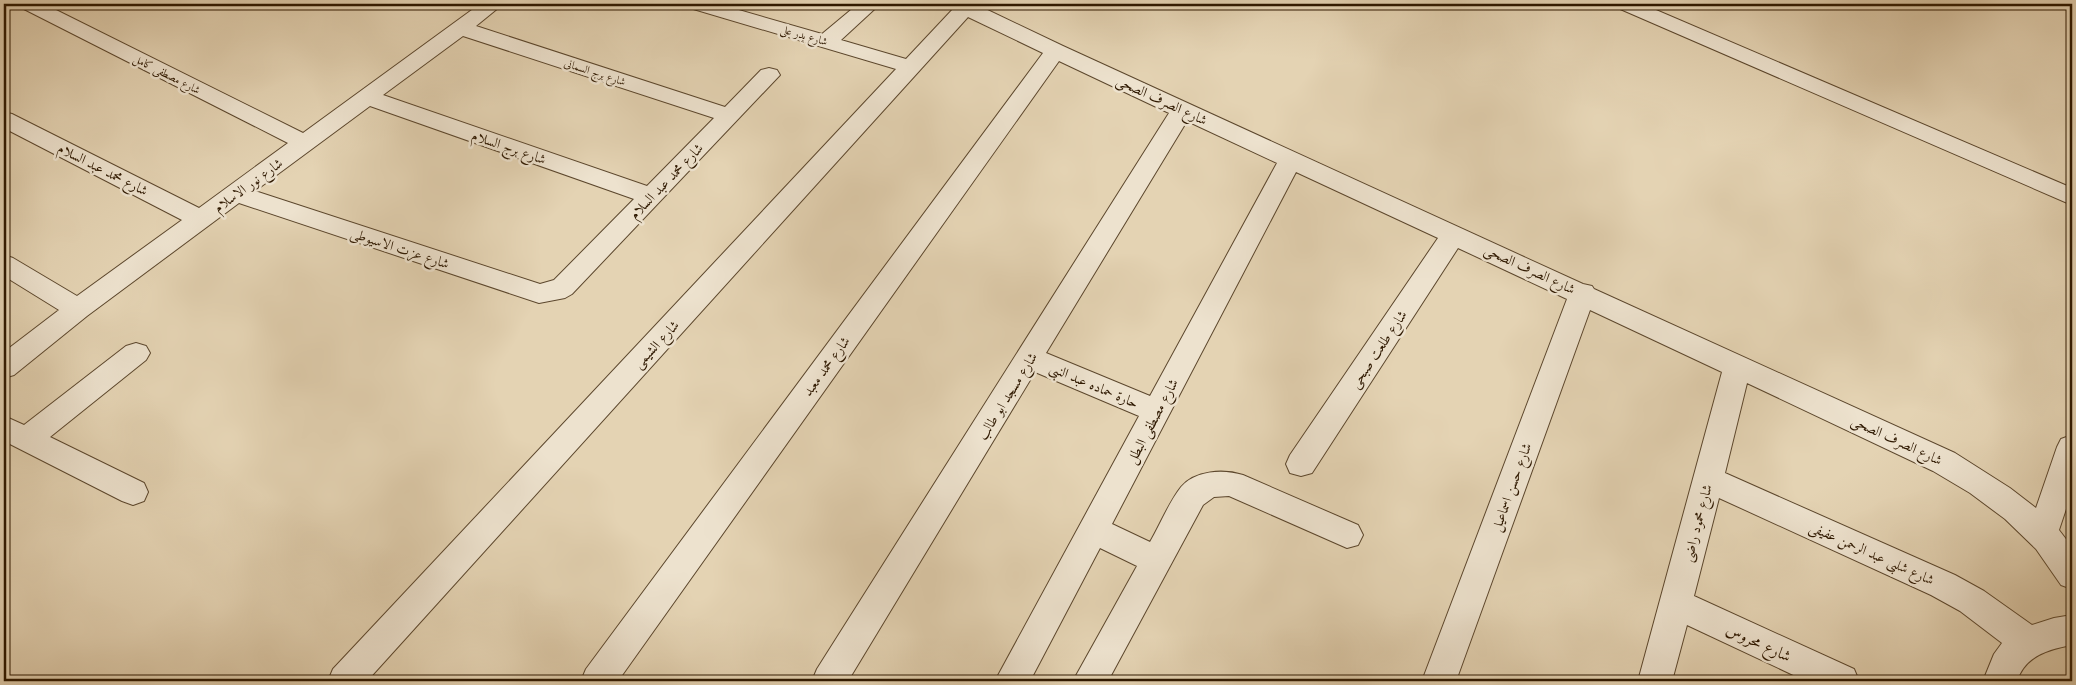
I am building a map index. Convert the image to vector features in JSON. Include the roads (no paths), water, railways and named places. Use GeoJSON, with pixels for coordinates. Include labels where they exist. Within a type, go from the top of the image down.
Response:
{"type":"FeatureCollection","features":[{"type":"Feature","properties":{"kind":"street","name":"شارع مصطفى كامل"},"geometry":{"type":"LineString","coordinates":[[29,4],[304,143]]}},
{"type":"Feature","properties":{"kind":"street","name":"شارع نور الاسلام"},"geometry":{"type":"LineString","coordinates":[[4,367],[78,310],[493,4]]}},
{"type":"Feature","properties":{"kind":"street","name":"شارع بدر على"},"geometry":{"type":"LineString","coordinates":[[698,4],[912,67]]}},
{"type":"Feature","properties":{"kind":"street"},"geometry":{"type":"LineString","coordinates":[[826,42],[870,4]]}},
{"type":"Feature","properties":{"kind":"street"},"geometry":{"type":"LineString","coordinates":[[1625,4],[2072,198]]}},
{"type":"Feature","properties":{"kind":"street","name":"شارع الصرف الصحى"},"geometry":{"type":"LineString","coordinates":[[962,6],[1944,462],[1980,482],[2014,507],[2042,534],[2067,565],[2072,575]]}},
{"type":"Feature","properties":{"kind":"street","name":"شارع الشيمى"},"geometry":{"type":"LineString","coordinates":[[345,681],[912,67],[962,6]]}},
{"type":"Feature","properties":{"kind":"street","name":"شارع برج السمانى"},"geometry":{"type":"LineString","coordinates":[[460,28],[730,116]]}},
{"type":"Feature","properties":{"kind":"street","name":"شارع محمد معبد"},"geometry":{"type":"LineString","coordinates":[[598,681],[1055,50]]}},
{"type":"Feature","properties":{"kind":"street","name":"شارع محمد عبد السلام"},"geometry":{"type":"LineString","coordinates":[[563,287],[769,75]]}},
{"type":"Feature","properties":{"kind":"street","name":"شارع برج السلام"},"geometry":{"type":"LineString","coordinates":[[367,97],[652,197]]}},
{"type":"Feature","properties":{"kind":"street","name":"شارع مسجد ابو طالب"},"geometry":{"type":"LineString","coordinates":[[829,681],[1183,110]]}},
{"type":"Feature","properties":{"kind":"street","name":"شارع محمد عبد السلام"},"geometry":{"type":"LineString","coordinates":[[4,119],[201,219]]}},
{"type":"Feature","properties":{"kind":"street","name":"شارع مصطفى البطل"},"geometry":{"type":"LineString","coordinates":[[1012,681],[1291,159]]}},
{"type":"Feature","properties":{"kind":"street","name":"شارع عزت الاسيوطى"},"geometry":{"type":"LineString","coordinates":[[236,193],[540,294],[548,294],[563,287]]}},
{"type":"Feature","properties":{"kind":"street","name":"شارع طلعت صبحى"},"geometry":{"type":"LineString","coordinates":[[1301,464],[1454,234]]}},
{"type":"Feature","properties":{"kind":"street"},"geometry":{"type":"LineString","coordinates":[[4,264],[78,310]]}},
{"type":"Feature","properties":{"kind":"street","name":"شارع حسن اسماعيل"},"geometry":{"type":"LineString","coordinates":[[1439,681],[1583,293]]}},
{"type":"Feature","properties":{"kind":"street"},"geometry":{"type":"LineString","coordinates":[[133,492],[15,433],[136,353]]}},
{"type":"Feature","properties":{"kind":"street","name":"حارة حماده عبد النبى"},"geometry":{"type":"LineString","coordinates":[[1030,358],[1157,411]]}},
{"type":"Feature","properties":{"kind":"street","name":"شارع محمود راضى"},"geometry":{"type":"LineString","coordinates":[[1655,681],[1738,365]]}},
{"type":"Feature","properties":{"kind":"street"},"geometry":{"type":"LineString","coordinates":[[2042,534],[2072,447]]}},
{"type":"Feature","properties":{"kind":"street","name":"شارع شلبى عبد الرحمن عفيفى"},"geometry":{"type":"LineString","coordinates":[[1708,479],[1943,585],[1972,601],[2028,642]]}},
{"type":"Feature","properties":{"kind":"street"},"geometry":{"type":"LineString","coordinates":[[1090,681],[1192,496],[1200,488],[1221,483],[1241,487],[1347,535]]}},
{"type":"Feature","properties":{"kind":"street"},"geometry":{"type":"LineString","coordinates":[[1093,530],[1157,560]]}},
{"type":"Feature","properties":{"kind":"street","name":"شارع محروس"},"geometry":{"type":"LineString","coordinates":[[1675,603],[1842,681]]}},
{"type":"Feature","properties":{"kind":"street"},"geometry":{"type":"LineString","coordinates":[[2000,681],[2007,662],[2028,642],[2058,631],[2072,630]]}}]}
